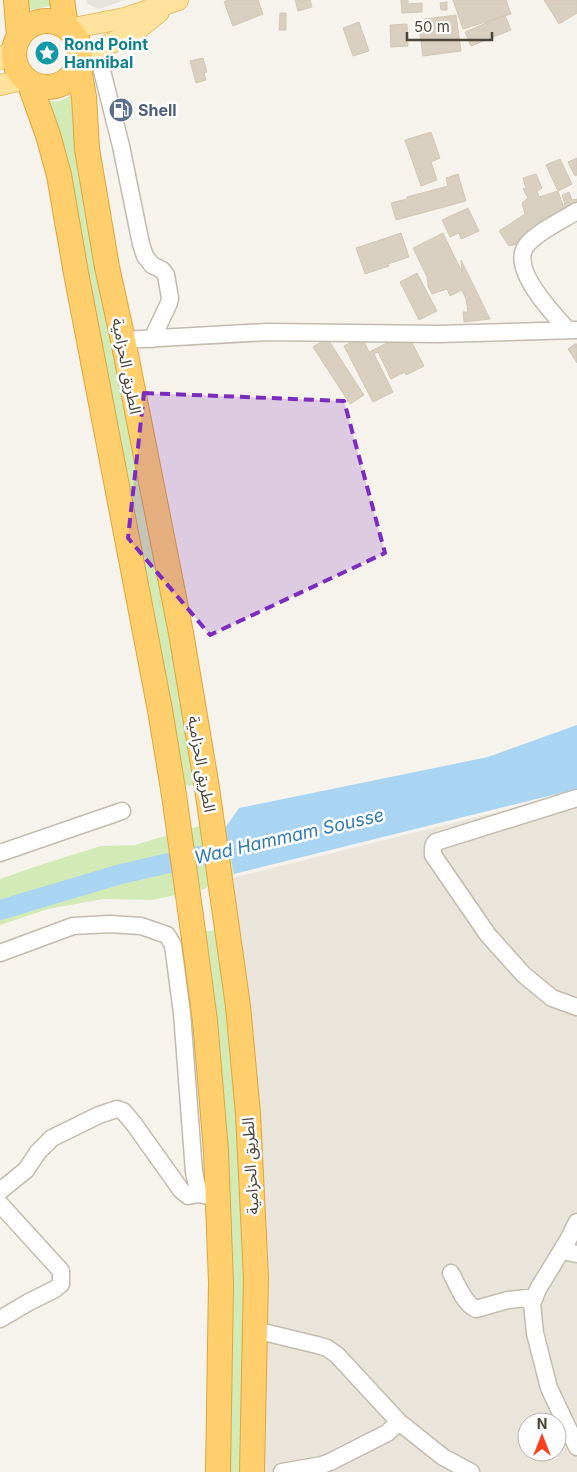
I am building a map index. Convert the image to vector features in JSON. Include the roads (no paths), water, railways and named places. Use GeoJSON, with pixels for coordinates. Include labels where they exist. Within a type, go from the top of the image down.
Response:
{"type":"FeatureCollection","features":[{"type":"Feature","properties":{"kind":"highway","name":"الطريق الحزامية"},"geometry":{"type":"LineString","coordinates":[[16,0],[11,48],[16,66],[28,80],[59,175],[77,283],[113,462],[174,795],[193,931],[206,1031],[216,1151],[208,1196],[221,1284],[218,1472]]}},
{"type":"Feature","properties":{"kind":"highway","name":"الطريق الحزامية"},"geometry":{"type":"LineString","coordinates":[[62,0],[68,28],[77,40],[80,54],[85,59],[84,97],[87,149],[95,199],[181,633],[207,788],[238,1006],[248,1114],[256,1278],[252,1472]]}},
{"type":"Feature","properties":{"kind":"highway"},"geometry":{"type":"LineString","coordinates":[[11,48],[30,26],[39,22],[58,23],[68,28]]}},
{"type":"Feature","properties":{"kind":"highway"},"geometry":{"type":"LineString","coordinates":[[28,80],[42,86],[60,84],[68,79],[85,59]]}},
{"type":"Feature","properties":{"kind":"main road"},"geometry":{"type":"LineString","coordinates":[[68,28],[125,18],[174,1]]}},
{"type":"Feature","properties":{"kind":"main road"},"geometry":{"type":"LineString","coordinates":[[85,59],[138,29],[174,1]]}},
{"type":"Feature","properties":{"kind":"main road"},"geometry":{"type":"LineString","coordinates":[[0,84],[28,80]]}},
{"type":"Feature","properties":{"kind":"street"},"geometry":{"type":"LineString","coordinates":[[85,59],[121,146],[145,256],[152,265],[162,270],[166,275],[169,303],[152,339]]}},
{"type":"Feature","properties":{"kind":"street"},"geometry":{"type":"LineString","coordinates":[[573,330],[550,310],[528,278],[522,264],[522,254],[527,245],[545,230],[577,212]]}},
{"type":"Feature","properties":{"kind":"street"},"geometry":{"type":"LineString","coordinates":[[123,340],[267,332],[439,334],[573,330]]}},
{"type":"Feature","properties":{"kind":"street"},"geometry":{"type":"LineString","coordinates":[[577,798],[436,842],[433,846],[433,855],[488,935],[524,975],[552,998],[577,1007]]}},
{"type":"Feature","properties":{"kind":"street"},"geometry":{"type":"LineString","coordinates":[[0,853],[122,811]]}},
{"type":"Feature","properties":{"kind":"street"},"geometry":{"type":"LineString","coordinates":[[0,953],[73,926],[110,924],[141,926],[167,936],[173,944],[182,1013],[192,1163],[208,1196],[188,1196],[181,1190],[134,1124],[123,1111],[117,1110],[99,1115],[52,1138],[38,1152],[26,1170],[0,1191]]}},
{"type":"Feature","properties":{"kind":"street"},"geometry":{"type":"LineString","coordinates":[[0,1204],[60,1271],[61,1278],[60,1284],[55,1289],[0,1319]]}},
{"type":"Feature","properties":{"kind":"street"},"geometry":{"type":"LineString","coordinates":[[577,1222],[569,1252],[535,1297],[532,1304],[534,1333],[549,1388],[577,1447]]}},
{"type":"Feature","properties":{"kind":"street"},"geometry":{"type":"LineString","coordinates":[[451,1273],[463,1295],[474,1308],[481,1308],[508,1300],[535,1297]]}},
{"type":"Feature","properties":{"kind":"street"},"geometry":{"type":"LineString","coordinates":[[255,1330],[327,1348],[343,1362],[399,1422],[443,1457],[471,1472]]}},
{"type":"Feature","properties":{"kind":"street"},"geometry":{"type":"LineString","coordinates":[[282,1472],[330,1462],[387,1433],[399,1422]]}},
{"type":"Feature","properties":{"kind":"water"},"geometry":{"type":"Polygon","coordinates":[[[577,725],[577,789],[234,874],[225,828],[239,808],[488,757],[577,725]]]}},
{"type":"Feature","properties":{"kind":"waterway","name":"Wad Hammam Sousse"},"geometry":{"type":"LineString","coordinates":[[0,910],[121,874],[230,849]]}},
{"type":"Feature","properties":{"kind":"place","name":"Rond Point Hannibal"},"geometry":{"type":"Point","coordinates":[47,53]}},
{"type":"Feature","properties":{"kind":"place","name":"Shell"},"geometry":{"type":"Point","coordinates":[121,110]}}]}
